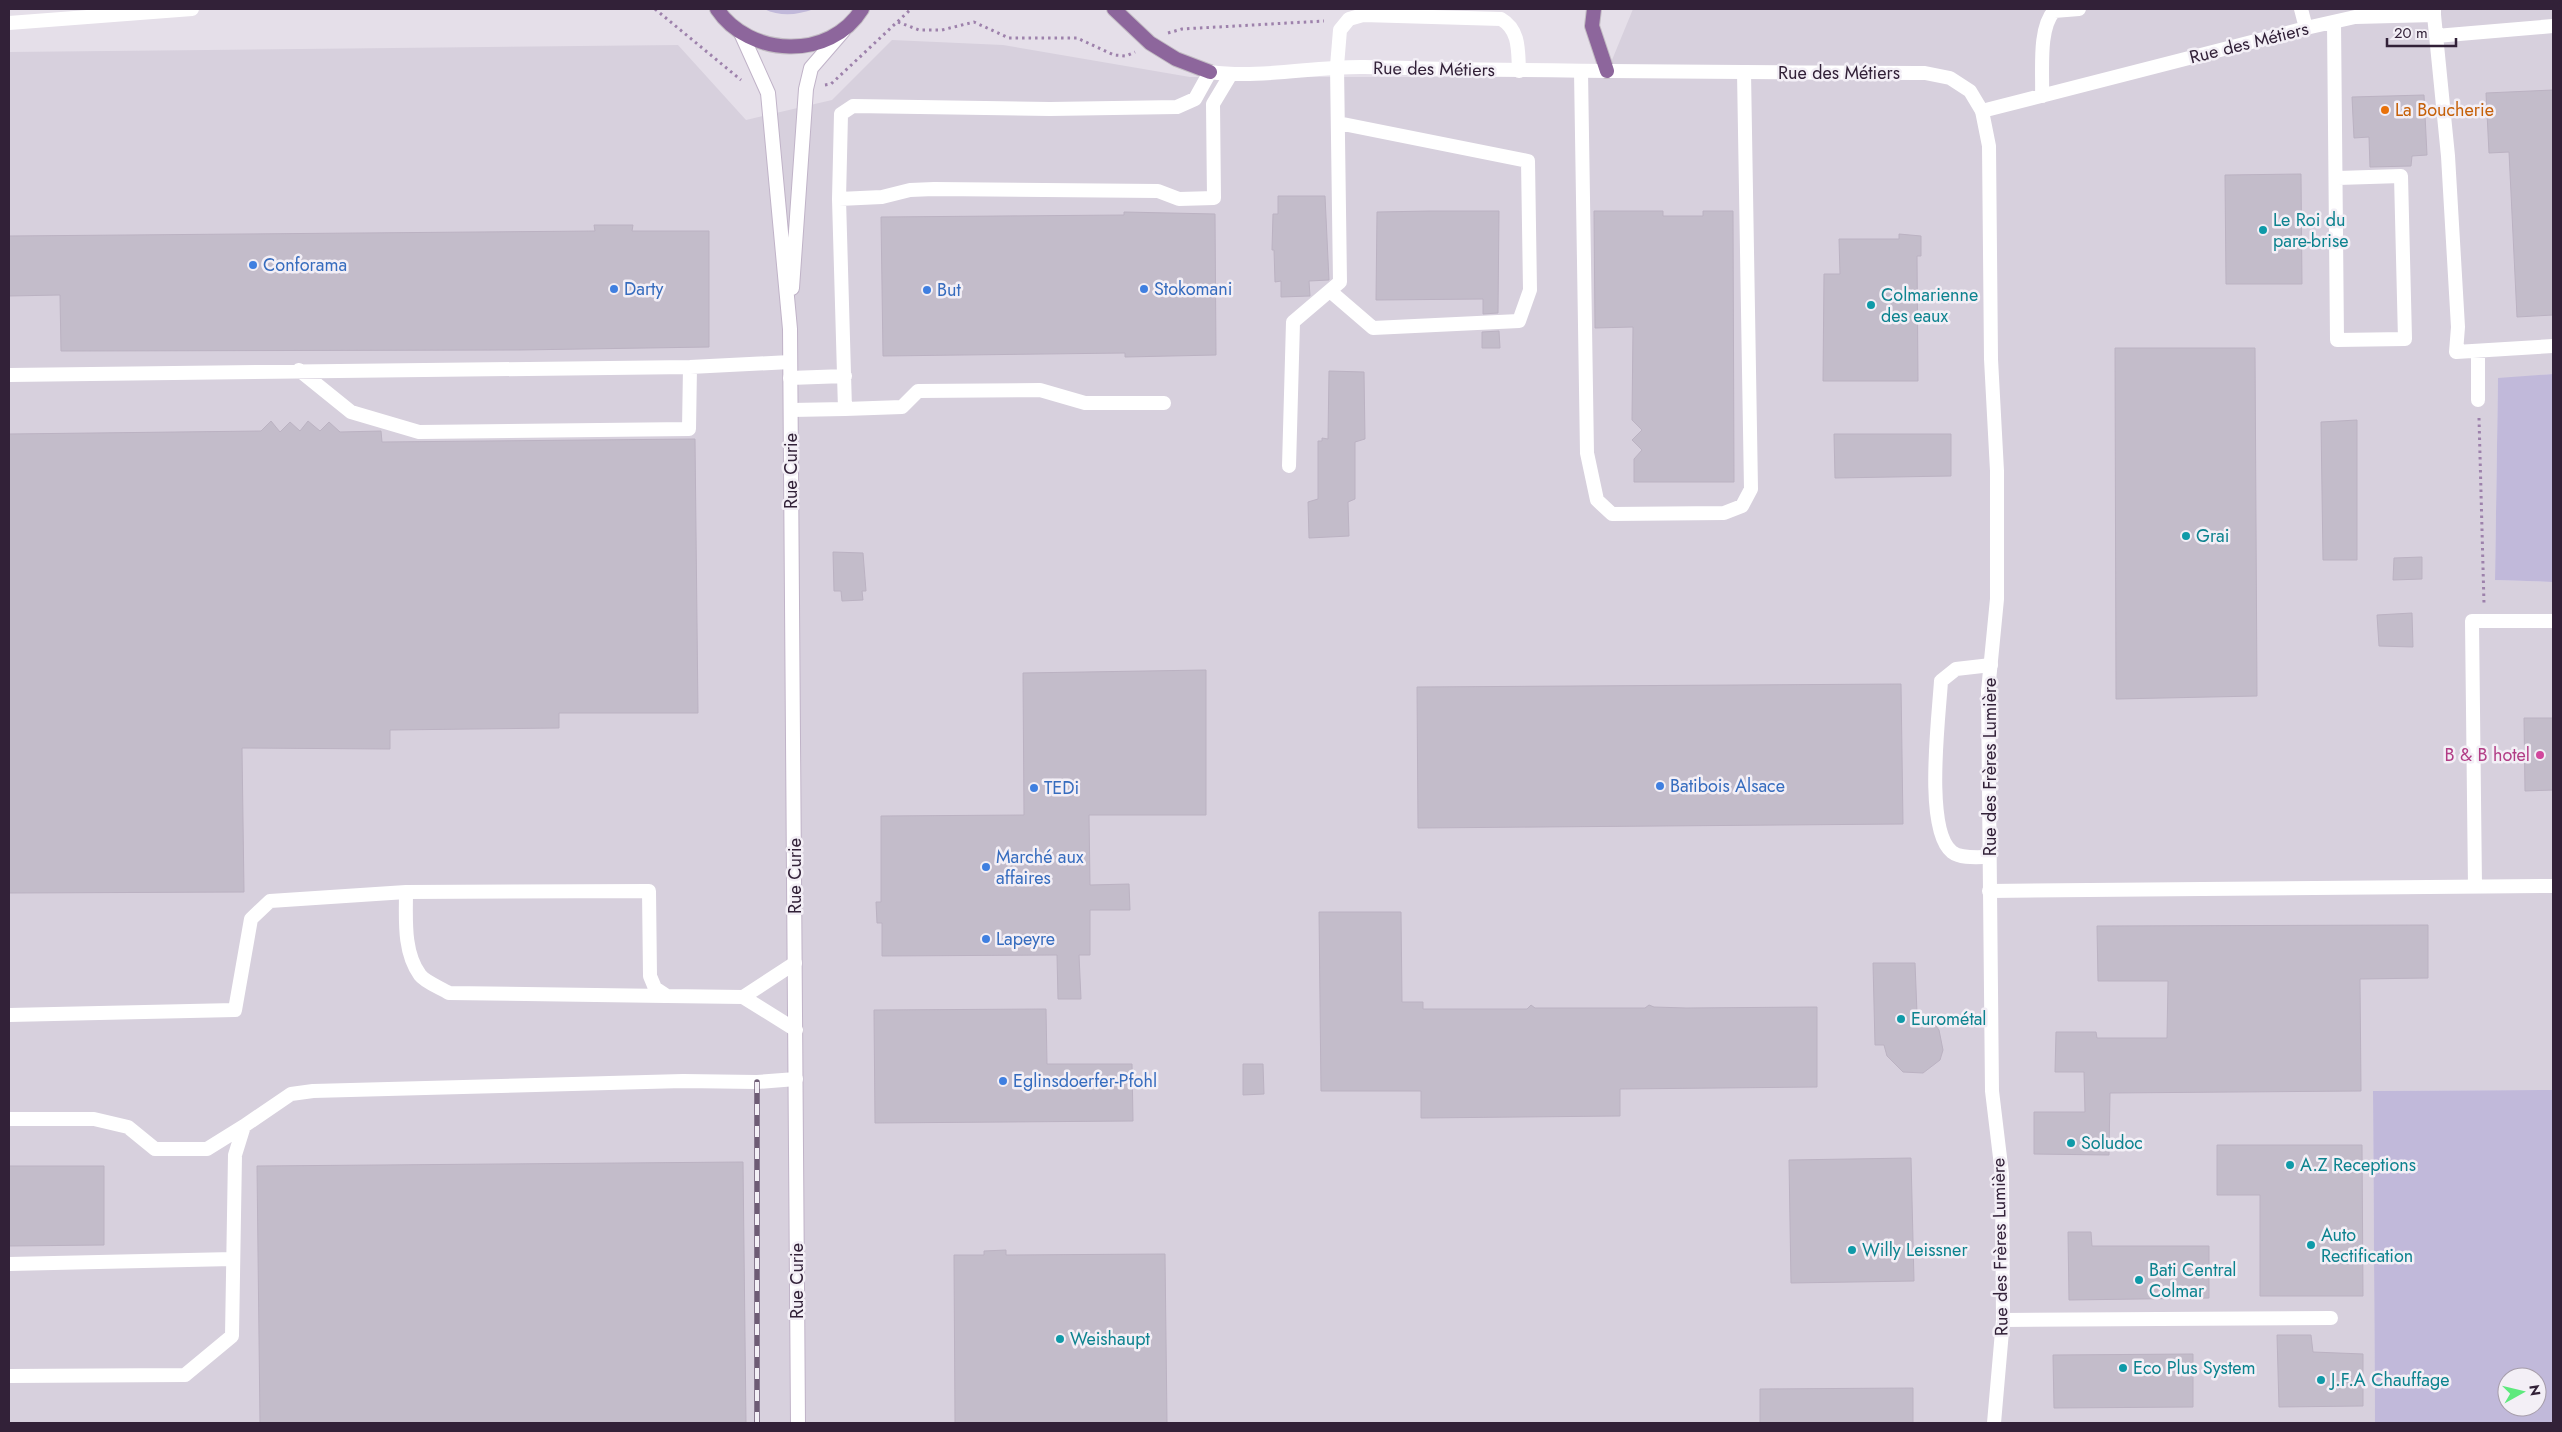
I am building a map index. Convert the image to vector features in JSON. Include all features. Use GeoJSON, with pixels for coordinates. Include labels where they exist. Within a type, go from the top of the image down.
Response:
{"type":"FeatureCollection","features":[{"type":"Feature","properties":{"kind":"main road"},"geometry":{"type":"LineString","coordinates":[[717,9],[723,18],[741,33],[768,45],[797,47],[825,40],[849,24],[862,9]]}},
{"type":"Feature","properties":{"kind":"main road"},"geometry":{"type":"LineString","coordinates":[[1114,9],[1150,43],[1176,59],[1210,72]]}},
{"type":"Feature","properties":{"kind":"main road"},"geometry":{"type":"LineString","coordinates":[[1594,9],[1592,26],[1607,71]]}},
{"type":"Feature","properties":{"kind":"street"},"geometry":{"type":"LineString","coordinates":[[9,23],[192,9]]}},
{"type":"Feature","properties":{"kind":"street"},"geometry":{"type":"LineString","coordinates":[[2042,96],[2045,29],[2048,18],[2054,11],[2079,9]]}},
{"type":"Feature","properties":{"kind":"street"},"geometry":{"type":"LineString","coordinates":[[2301,9],[2306,28]]}},
{"type":"Feature","properties":{"kind":"street"},"geometry":{"type":"LineString","coordinates":[[2434,12],[2449,165],[2458,327],[2456,352],[2553,346]]}},
{"type":"Feature","properties":{"kind":"street","name":"Rue des Métiers"},"geometry":{"type":"LineString","coordinates":[[1210,72],[1251,75],[1337,66],[1520,71],[1925,73],[1950,78],[1970,90],[1982,111],[2355,17],[2434,12]]}},
{"type":"Feature","properties":{"kind":"street"},"geometry":{"type":"LineString","coordinates":[[1289,466],[1293,322],[1340,282],[1337,66],[1340,30],[1349,19],[1363,15],[1501,18],[1511,24],[1516,37],[1520,71]]}},
{"type":"Feature","properties":{"kind":"street"},"geometry":{"type":"LineString","coordinates":[[2334,22],[2337,340],[2405,339],[2401,176],[2338,178]]}},
{"type":"Feature","properties":{"kind":"street","name":"Rue Curie"},"geometry":{"type":"LineString","coordinates":[[798,1423],[790,329],[806,89],[811,68],[849,24]]}},
{"type":"Feature","properties":{"kind":"street"},"geometry":{"type":"LineString","coordinates":[[2436,36],[2553,26]]}},
{"type":"Feature","properties":{"kind":"street","name":"Rue Curie"},"geometry":{"type":"LineString","coordinates":[[741,33],[768,93],[790,329]]}},
{"type":"Feature","properties":{"kind":"street"},"geometry":{"type":"LineString","coordinates":[[1581,71],[1587,453],[1597,500],[1612,514],[1724,513],[1742,506],[1751,489],[1744,72]]}},
{"type":"Feature","properties":{"kind":"street"},"geometry":{"type":"LineString","coordinates":[[845,409],[839,199],[841,114],[854,106],[1050,109],[1177,107],[1195,99],[1210,72]]}},
{"type":"Feature","properties":{"kind":"street"},"geometry":{"type":"LineString","coordinates":[[839,199],[882,197],[910,190],[1158,191],[1179,199],[1214,198],[1213,104],[1231,74]]}},
{"type":"Feature","properties":{"kind":"street","name":"Rue des Frères Lumière"},"geometry":{"type":"LineString","coordinates":[[1982,111],[1989,146],[1991,359],[1997,471],[1998,599],[1988,691],[1989,857],[1992,1091],[2002,1174],[2003,1320],[1994,1423]]}},
{"type":"Feature","properties":{"kind":"street"},"geometry":{"type":"LineString","coordinates":[[1330,291],[1373,328],[1519,321],[1530,290],[1528,161],[1338,123]]}},
{"type":"Feature","properties":{"kind":"street"},"geometry":{"type":"LineString","coordinates":[[2478,351],[2478,400]]}},
{"type":"Feature","properties":{"kind":"street"},"geometry":{"type":"LineString","coordinates":[[9,375],[299,370],[690,367],[790,362]]}},
{"type":"Feature","properties":{"kind":"street"},"geometry":{"type":"LineString","coordinates":[[299,370],[352,412],[419,432],[690,429],[690,367]]}},
{"type":"Feature","properties":{"kind":"street"},"geometry":{"type":"LineString","coordinates":[[790,378],[845,376]]}},
{"type":"Feature","properties":{"kind":"street"},"geometry":{"type":"LineString","coordinates":[[791,410],[902,407],[918,391],[1040,390],[1085,403],[1164,403]]}},
{"type":"Feature","properties":{"kind":"street"},"geometry":{"type":"LineString","coordinates":[[2475,887],[2472,621],[2553,621]]}},
{"type":"Feature","properties":{"kind":"street"},"geometry":{"type":"LineString","coordinates":[[1989,857],[1953,853],[1942,842],[1935,807],[1940,681],[1956,669],[1991,666]]}},
{"type":"Feature","properties":{"kind":"street"},"geometry":{"type":"LineString","coordinates":[[1990,891],[2553,886]]}},
{"type":"Feature","properties":{"kind":"street"},"geometry":{"type":"LineString","coordinates":[[9,1015],[235,1010],[251,919],[270,901],[406,892],[649,891],[650,976],[655,988],[667,996]]}},
{"type":"Feature","properties":{"kind":"street"},"geometry":{"type":"LineString","coordinates":[[406,892],[406,925],[410,953],[420,976],[449,993],[743,998],[796,1030]]}},
{"type":"Feature","properties":{"kind":"street"},"geometry":{"type":"LineString","coordinates":[[743,998],[795,964]]}},
{"type":"Feature","properties":{"kind":"street"},"geometry":{"type":"LineString","coordinates":[[9,1119],[94,1119],[128,1127],[155,1149],[207,1149],[292,1094],[313,1091],[683,1081],[757,1082],[796,1079]]}},
{"type":"Feature","properties":{"kind":"street"},"geometry":{"type":"LineString","coordinates":[[9,1376],[185,1375],[232,1336],[235,1156],[244,1126]]}},
{"type":"Feature","properties":{"kind":"street"},"geometry":{"type":"LineString","coordinates":[[9,1264],[233,1259]]}},
{"type":"Feature","properties":{"kind":"street"},"geometry":{"type":"LineString","coordinates":[[2003,1320],[2331,1318]]}},
{"type":"Feature","properties":{"kind":"path"},"geometry":{"type":"LineString","coordinates":[[2478,400],[2484,621]]}},
{"type":"Feature","properties":{"kind":"shaded area"},"geometry":{"type":"Polygon","coordinates":[[[764,9],[814,9],[789,14],[770,12],[764,9]]]}},
{"type":"Feature","properties":{"kind":"shaded area"},"geometry":{"type":"Polygon","coordinates":[[[1633,9],[2553,9],[2553,374],[2498,379],[2495,580],[2553,582],[2553,1090],[2373,1091],[2375,1423],[9,1423],[9,52],[678,45],[746,120],[832,100],[892,40],[1003,45],[1190,77],[1605,77],[1633,9]]]}},
{"type":"Feature","properties":{"kind":"shaded area"},"geometry":{"type":"Polygon","coordinates":[[[2553,374],[2553,582],[2495,580],[2498,378],[2553,374]]]}},
{"type":"Feature","properties":{"kind":"shaded area"},"geometry":{"type":"Polygon","coordinates":[[[2553,1090],[2553,1423],[2375,1423],[2373,1091],[2553,1090]]]}},
{"type":"Feature","properties":{"kind":"building"},"geometry":{"type":"Polygon","coordinates":[[[2553,90],[2553,315],[2517,317],[2509,152],[2489,153],[2486,93],[2553,90]]]}},
{"type":"Feature","properties":{"kind":"building"},"geometry":{"type":"Polygon","coordinates":[[[2424,95],[2427,155],[2412,156],[2411,166],[2370,167],[2369,137],[2354,138],[2352,97],[2424,95]]]}},
{"type":"Feature","properties":{"kind":"building","name":"Le Roi du pare-brise"},"geometry":{"type":"Polygon","coordinates":[[[2301,174],[2302,284],[2226,284],[2225,175],[2301,174]]]}},
{"type":"Feature","properties":{"kind":"building"},"geometry":{"type":"Polygon","coordinates":[[[1278,196],[1325,196],[1329,280],[1309,281],[1310,296],[1281,297],[1281,281],[1275,282],[1274,250],[1272,250],[1273,214],[1278,214],[1278,196]]]}},
{"type":"Feature","properties":{"kind":"building"},"geometry":{"type":"Polygon","coordinates":[[[1499,211],[1498,313],[1483,314],[1483,299],[1376,300],[1377,212],[1499,211]]]}},
{"type":"Feature","properties":{"kind":"building"},"geometry":{"type":"Polygon","coordinates":[[[1594,211],[1663,211],[1663,216],[1703,216],[1703,211],[1733,211],[1734,482],[1634,482],[1634,459],[1642,450],[1632,440],[1642,430],[1632,420],[1633,327],[1595,328],[1594,211]]]}},
{"type":"Feature","properties":{"kind":"building"},"geometry":{"type":"Polygon","coordinates":[[[1124,212],[1215,214],[1216,355],[1125,357],[1125,353],[883,356],[881,217],[1124,215],[1124,212]]]}},
{"type":"Feature","properties":{"kind":"building","name":"Conforama"},"geometry":{"type":"Polygon","coordinates":[[[594,225],[633,225],[632,231],[709,231],[709,347],[519,350],[61,351],[60,295],[9,296],[9,236],[595,231],[594,225]]]}},
{"type":"Feature","properties":{"kind":"building","name":"Colmarienne des eaux"},"geometry":{"type":"Polygon","coordinates":[[[1899,234],[1921,236],[1921,256],[1917,256],[1918,381],[1823,381],[1824,274],[1840,274],[1839,239],[1899,239],[1899,234]]]}},
{"type":"Feature","properties":{"kind":"building"},"geometry":{"type":"Polygon","coordinates":[[[1499,331],[1500,348],[1482,348],[1482,332],[1499,331]]]}},
{"type":"Feature","properties":{"kind":"building","name":"Grai"},"geometry":{"type":"Polygon","coordinates":[[[2115,348],[2255,348],[2257,696],[2116,699],[2115,348]]]}},
{"type":"Feature","properties":{"kind":"building"},"geometry":{"type":"Polygon","coordinates":[[[1329,371],[1364,372],[1365,439],[1355,442],[1355,499],[1348,502],[1349,536],[1309,538],[1308,502],[1318,499],[1318,441],[1322,441],[1322,438],[1328,439],[1329,371]]]}},
{"type":"Feature","properties":{"kind":"building"},"geometry":{"type":"Polygon","coordinates":[[[2357,420],[2357,560],[2323,560],[2321,422],[2357,420]]]}},
{"type":"Feature","properties":{"kind":"building"},"geometry":{"type":"Polygon","coordinates":[[[271,421],[280,432],[290,422],[300,431],[308,421],[320,431],[329,422],[340,432],[381,431],[382,442],[695,439],[698,713],[559,713],[559,728],[390,730],[390,749],[242,748],[244,892],[9,893],[9,434],[261,431],[271,421]]]}},
{"type":"Feature","properties":{"kind":"building"},"geometry":{"type":"Polygon","coordinates":[[[1834,434],[1951,434],[1951,476],[1835,478],[1834,434]]]}},
{"type":"Feature","properties":{"kind":"building"},"geometry":{"type":"Polygon","coordinates":[[[833,552],[863,553],[866,591],[862,591],[863,600],[842,601],[841,591],[834,591],[833,552]]]}},
{"type":"Feature","properties":{"kind":"building"},"geometry":{"type":"Polygon","coordinates":[[[2422,557],[2422,579],[2393,580],[2394,558],[2422,557]]]}},
{"type":"Feature","properties":{"kind":"building"},"geometry":{"type":"Polygon","coordinates":[[[2412,613],[2413,647],[2379,646],[2377,615],[2412,613]]]}},
{"type":"Feature","properties":{"kind":"building"},"geometry":{"type":"Polygon","coordinates":[[[1206,670],[1206,815],[1089,815],[1090,885],[1129,884],[1130,910],[1090,910],[1090,955],[1079,955],[1081,999],[1058,999],[1057,955],[882,956],[882,923],[877,923],[876,902],[881,902],[881,816],[1024,815],[1023,673],[1206,670]]]}},
{"type":"Feature","properties":{"kind":"building","name":"Batibois Alsace"},"geometry":{"type":"Polygon","coordinates":[[[1901,684],[1903,824],[1418,828],[1417,687],[1901,684]]]}},
{"type":"Feature","properties":{"kind":"building"},"geometry":{"type":"Polygon","coordinates":[[[2524,718],[2553,718],[2553,790],[2525,791],[2524,718]]]}},
{"type":"Feature","properties":{"kind":"building"},"geometry":{"type":"Polygon","coordinates":[[[1319,912],[1401,912],[1402,1002],[1423,1002],[1423,1009],[1527,1009],[1531,1005],[1535,1008],[1645,1008],[1649,1005],[1654,1007],[1686,1008],[1817,1007],[1817,1087],[1620,1089],[1620,1116],[1421,1118],[1421,1091],[1321,1091],[1319,912]]]}},
{"type":"Feature","properties":{"kind":"building"},"geometry":{"type":"Polygon","coordinates":[[[2428,925],[2428,978],[2360,979],[2361,1091],[2110,1093],[2109,1155],[2034,1154],[2034,1112],[2085,1112],[2084,1072],[2055,1072],[2056,1032],[2096,1032],[2097,1038],[2167,1038],[2168,981],[2098,981],[2097,926],[2428,925]]]}},
{"type":"Feature","properties":{"kind":"building","name":"Eurométal"},"geometry":{"type":"Polygon","coordinates":[[[1873,963],[1915,963],[1917,1013],[1932,1021],[1939,1030],[1943,1050],[1940,1060],[1923,1073],[1903,1072],[1887,1056],[1884,1045],[1875,1045],[1873,963]]]}},
{"type":"Feature","properties":{"kind":"building","name":"Eglinsdoerfer-Pfohl"},"geometry":{"type":"Polygon","coordinates":[[[1046,1009],[1047,1064],[1132,1064],[1133,1121],[875,1123],[874,1010],[1046,1009]]]}},
{"type":"Feature","properties":{"kind":"building"},"geometry":{"type":"Polygon","coordinates":[[[1243,1064],[1263,1064],[1264,1094],[1243,1095],[1243,1064]]]}},
{"type":"Feature","properties":{"kind":"building"},"geometry":{"type":"Polygon","coordinates":[[[2217,1145],[2362,1145],[2363,1296],[2260,1296],[2260,1195],[2217,1195],[2217,1145]]]}},
{"type":"Feature","properties":{"kind":"building","name":"Willy Leissner"},"geometry":{"type":"Polygon","coordinates":[[[1911,1158],[1914,1281],[1791,1283],[1789,1160],[1911,1158]]]}},
{"type":"Feature","properties":{"kind":"building"},"geometry":{"type":"Polygon","coordinates":[[[743,1162],[746,1423],[260,1423],[257,1166],[743,1162]]]}},
{"type":"Feature","properties":{"kind":"building"},"geometry":{"type":"Polygon","coordinates":[[[9,1166],[104,1166],[104,1245],[9,1246],[9,1166]]]}},
{"type":"Feature","properties":{"kind":"building","name":"Bati Central Colmar"},"geometry":{"type":"Polygon","coordinates":[[[2068,1232],[2091,1232],[2092,1246],[2209,1246],[2209,1298],[2069,1300],[2068,1232]]]}},
{"type":"Feature","properties":{"kind":"building","name":"Weishaupt"},"geometry":{"type":"Polygon","coordinates":[[[1006,1250],[1006,1255],[1165,1254],[1167,1423],[955,1423],[954,1255],[984,1255],[984,1251],[1006,1250]]]}},
{"type":"Feature","properties":{"kind":"building","name":"J.F.A Chauffage"},"geometry":{"type":"Polygon","coordinates":[[[2277,1335],[2311,1335],[2313,1352],[2363,1354],[2363,1406],[2279,1407],[2277,1335]]]}},
{"type":"Feature","properties":{"kind":"building","name":"Eco Plus System"},"geometry":{"type":"Polygon","coordinates":[[[2193,1354],[2193,1407],[2054,1408],[2053,1355],[2193,1354]]]}},
{"type":"Feature","properties":{"kind":"building"},"geometry":{"type":"Polygon","coordinates":[[[1913,1388],[1913,1423],[1760,1423],[1760,1389],[1913,1388]]]}},
{"type":"Feature","properties":{"kind":"railway"},"geometry":{"type":"LineString","coordinates":[[757,1082],[757,1423]]}},
{"type":"Feature","properties":{"kind":"place","name":"La Boucherie"},"geometry":{"type":"Point","coordinates":[2385,110]}},
{"type":"Feature","properties":{"kind":"place","name":"Le Roi du pare-brise"},"geometry":{"type":"Point","coordinates":[2263,230]}},
{"type":"Feature","properties":{"kind":"place","name":"Conforama"},"geometry":{"type":"Point","coordinates":[253,265]}},
{"type":"Feature","properties":{"kind":"place","name":"Darty"},"geometry":{"type":"Point","coordinates":[614,289]}},
{"type":"Feature","properties":{"kind":"place","name":"Stokomani"},"geometry":{"type":"Point","coordinates":[1144,289]}},
{"type":"Feature","properties":{"kind":"place","name":"But"},"geometry":{"type":"Point","coordinates":[927,290]}},
{"type":"Feature","properties":{"kind":"place","name":"Colmarienne des eaux"},"geometry":{"type":"Point","coordinates":[1871,305]}},
{"type":"Feature","properties":{"kind":"place","name":"Grai"},"geometry":{"type":"Point","coordinates":[2186,536]}},
{"type":"Feature","properties":{"kind":"place","name":"B & B hotel"},"geometry":{"type":"Point","coordinates":[2540,755]}},
{"type":"Feature","properties":{"kind":"place","name":"Batibois Alsace"},"geometry":{"type":"Point","coordinates":[1660,786]}},
{"type":"Feature","properties":{"kind":"place","name":"TEDi"},"geometry":{"type":"Point","coordinates":[1034,788]}},
{"type":"Feature","properties":{"kind":"place","name":"Marché aux affaires"},"geometry":{"type":"Point","coordinates":[986,867]}},
{"type":"Feature","properties":{"kind":"place","name":"Lapeyre"},"geometry":{"type":"Point","coordinates":[986,939]}},
{"type":"Feature","properties":{"kind":"place","name":"Eurométal"},"geometry":{"type":"Point","coordinates":[1901,1019]}},
{"type":"Feature","properties":{"kind":"place","name":"Eglinsdoerfer-Pfohl"},"geometry":{"type":"Point","coordinates":[1003,1081]}},
{"type":"Feature","properties":{"kind":"place","name":"Soludoc"},"geometry":{"type":"Point","coordinates":[2071,1143]}},
{"type":"Feature","properties":{"kind":"place","name":"A.Z Receptions"},"geometry":{"type":"Point","coordinates":[2290,1165]}},
{"type":"Feature","properties":{"kind":"place","name":"Auto Rectification"},"geometry":{"type":"Point","coordinates":[2311,1245]}},
{"type":"Feature","properties":{"kind":"place","name":"Willy Leissner"},"geometry":{"type":"Point","coordinates":[1852,1250]}},
{"type":"Feature","properties":{"kind":"place","name":"Bati Central Colmar"},"geometry":{"type":"Point","coordinates":[2139,1280]}},
{"type":"Feature","properties":{"kind":"place","name":"Weishaupt"},"geometry":{"type":"Point","coordinates":[1060,1339]}},
{"type":"Feature","properties":{"kind":"place","name":"Eco Plus System"},"geometry":{"type":"Point","coordinates":[2123,1368]}},
{"type":"Feature","properties":{"kind":"place","name":"J.F.A Chauffage"},"geometry":{"type":"Point","coordinates":[2321,1380]}}]}
